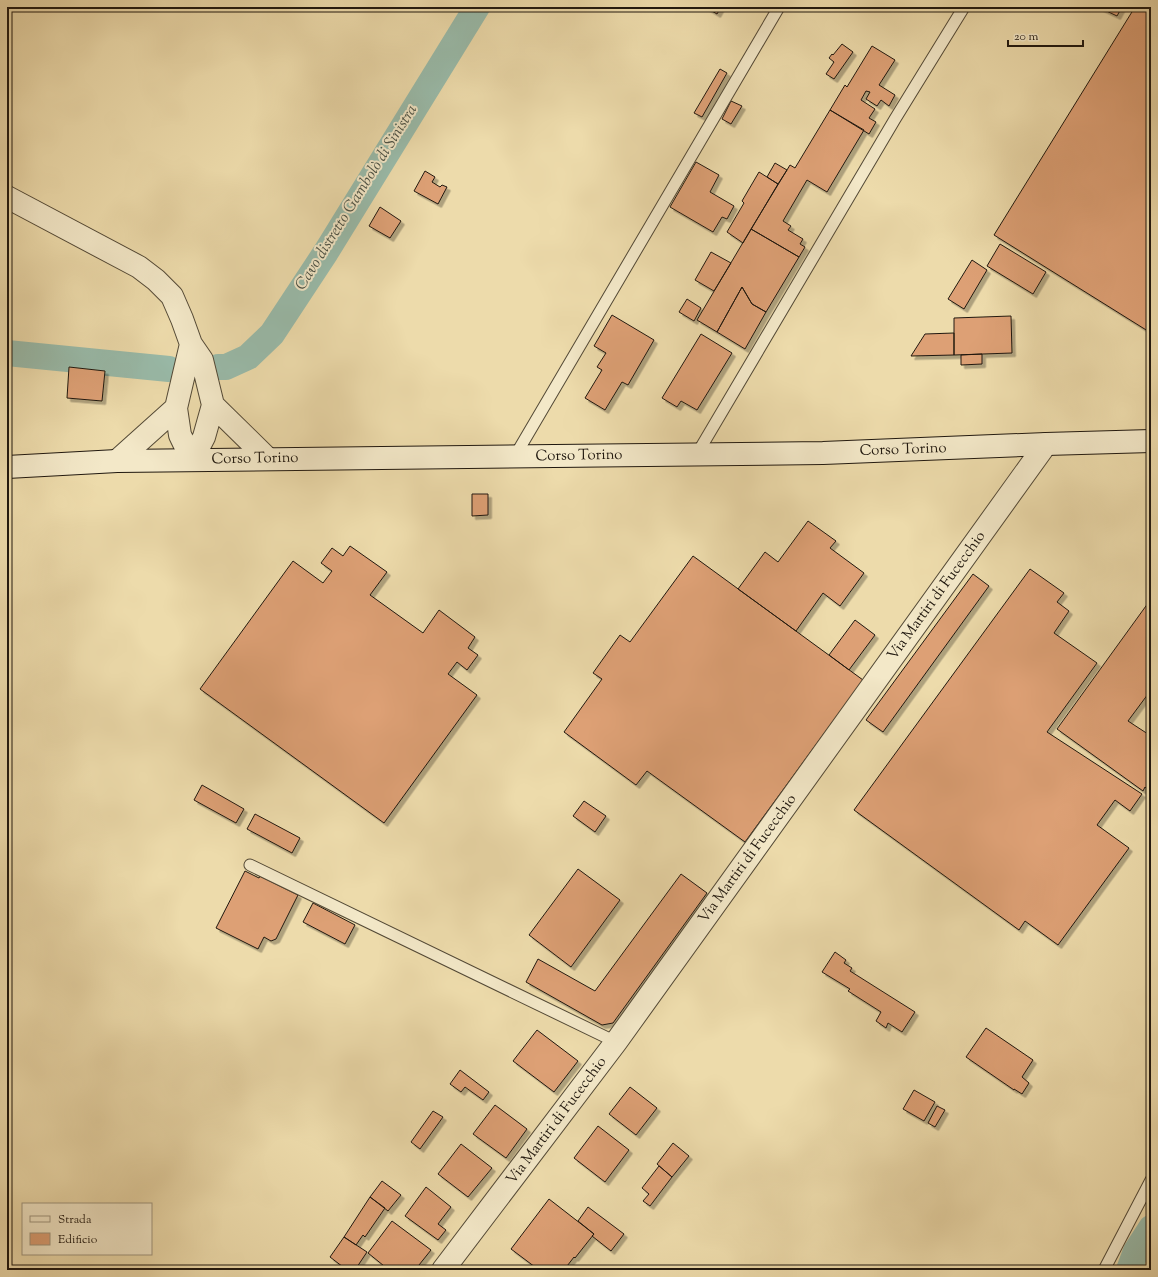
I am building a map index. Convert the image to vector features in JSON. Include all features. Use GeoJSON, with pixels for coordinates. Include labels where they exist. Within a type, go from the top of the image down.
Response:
{"type":"FeatureCollection","features":[{"type":"Feature","properties":{"kind":"street"},"geometry":{"type":"LineString","coordinates":[[7,197],[139,267],[156,280],[172,296],[191,344],[202,360],[213,405],[204,437],[192,460]]}},
{"type":"Feature","properties":{"kind":"street"},"geometry":{"type":"LineString","coordinates":[[191,344],[176,408],[180,435],[192,460]]}},
{"type":"Feature","properties":{"kind":"street"},"geometry":{"type":"LineString","coordinates":[[213,405],[267,458]]}},
{"type":"Feature","properties":{"kind":"street"},"geometry":{"type":"LineString","coordinates":[[117,460],[176,408]]}},
{"type":"Feature","properties":{"kind":"street","name":"Corso Torino"},"geometry":{"type":"LineString","coordinates":[[7,467],[117,460],[823,453],[1151,441]]}},
{"type":"Feature","properties":{"kind":"street","name":"Via Martiri di Fucecchio"},"geometry":{"type":"LineString","coordinates":[[443,1270],[616,1042],[1046,444]]}},
{"type":"Feature","properties":{"kind":"lane"},"geometry":{"type":"LineString","coordinates":[[515,456],[779,7]]}},
{"type":"Feature","properties":{"kind":"lane"},"geometry":{"type":"LineString","coordinates":[[697,454],[891,126],[964,7]]}},
{"type":"Feature","properties":{"kind":"lane"},"geometry":{"type":"LineString","coordinates":[[250,865],[616,1042]]}},
{"type":"Feature","properties":{"kind":"lane"},"geometry":{"type":"LineString","coordinates":[[1104,1270],[1151,1180]]}},
{"type":"Feature","properties":{"kind":"building"},"geometry":{"type":"Polygon","coordinates":[[[705,7],[721,7],[717,14],[705,7]]]}},
{"type":"Feature","properties":{"kind":"building"},"geometry":{"type":"Polygon","coordinates":[[[1098,7],[1122,7],[1117,16],[1098,7]]]}},
{"type":"Feature","properties":{"kind":"building"},"geometry":{"type":"Polygon","coordinates":[[[1135,7],[1144,7],[1151,11],[1151,333],[994,235],[1135,7]]]}},
{"type":"Feature","properties":{"kind":"building"},"geometry":{"type":"Polygon","coordinates":[[[842,44],[853,52],[834,79],[826,74],[834,62],[829,58],[842,44]]]}},
{"type":"Feature","properties":{"kind":"building"},"geometry":{"type":"Polygon","coordinates":[[[872,46],[895,60],[879,85],[895,95],[889,106],[881,100],[877,106],[866,99],[870,92],[866,91],[861,100],[875,109],[869,118],[876,122],[869,134],[830,110],[845,85],[847,87],[872,46]]]}},
{"type":"Feature","properties":{"kind":"building"},"geometry":{"type":"Polygon","coordinates":[[[720,69],[727,73],[702,117],[694,113],[720,69]]]}},
{"type":"Feature","properties":{"kind":"building"},"geometry":{"type":"Polygon","coordinates":[[[731,101],[742,106],[731,124],[722,119],[731,101]]]}},
{"type":"Feature","properties":{"kind":"building"},"geometry":{"type":"Polygon","coordinates":[[[830,110],[864,130],[827,192],[807,180],[783,221],[791,226],[788,230],[803,239],[800,244],[805,247],[799,257],[751,229],[790,165],[795,168],[830,110]]]}},
{"type":"Feature","properties":{"kind":"building"},"geometry":{"type":"Polygon","coordinates":[[[696,162],[719,175],[710,192],[734,206],[727,219],[722,217],[713,232],[670,207],[696,162]]]}},
{"type":"Feature","properties":{"kind":"building"},"geometry":{"type":"Polygon","coordinates":[[[775,163],[787,170],[778,184],[767,177],[775,163]]]}},
{"type":"Feature","properties":{"kind":"building"},"geometry":{"type":"Polygon","coordinates":[[[425,171],[435,177],[432,182],[440,187],[442,185],[447,187],[438,204],[414,191],[425,171]]]}},
{"type":"Feature","properties":{"kind":"building"},"geometry":{"type":"Polygon","coordinates":[[[759,172],[778,184],[743,243],[727,232],[744,203],[742,201],[759,172]]]}},
{"type":"Feature","properties":{"kind":"building"},"geometry":{"type":"Polygon","coordinates":[[[380,207],[401,221],[390,238],[369,226],[380,207]]]}},
{"type":"Feature","properties":{"kind":"building"},"geometry":{"type":"Polygon","coordinates":[[[751,229],[799,257],[766,312],[752,304],[742,287],[717,332],[697,320],[751,229]]]}},
{"type":"Feature","properties":{"kind":"building"},"geometry":{"type":"Polygon","coordinates":[[[1000,244],[1046,272],[1033,294],[987,266],[1000,244]]]}},
{"type":"Feature","properties":{"kind":"building"},"geometry":{"type":"Polygon","coordinates":[[[711,252],[731,263],[714,291],[695,280],[711,252]]]}},
{"type":"Feature","properties":{"kind":"building"},"geometry":{"type":"Polygon","coordinates":[[[972,260],[987,270],[964,309],[948,299],[972,260]]]}},
{"type":"Feature","properties":{"kind":"building"},"geometry":{"type":"Polygon","coordinates":[[[742,287],[752,304],[766,312],[745,349],[717,332],[742,287]]]}},
{"type":"Feature","properties":{"kind":"building"},"geometry":{"type":"Polygon","coordinates":[[[687,299],[701,308],[694,321],[679,312],[687,299]]]}},
{"type":"Feature","properties":{"kind":"building"},"geometry":{"type":"Polygon","coordinates":[[[612,315],[654,340],[628,385],[622,382],[605,410],[585,398],[602,370],[597,367],[606,353],[594,346],[612,315]]]}},
{"type":"Feature","properties":{"kind":"building"},"geometry":{"type":"Polygon","coordinates":[[[1011,316],[1012,353],[954,355],[954,318],[1011,316]]]}},
{"type":"Feature","properties":{"kind":"building"},"geometry":{"type":"Polygon","coordinates":[[[954,333],[954,355],[911,356],[925,334],[954,333]]]}},
{"type":"Feature","properties":{"kind":"building"},"geometry":{"type":"Polygon","coordinates":[[[701,334],[732,353],[697,410],[681,401],[677,407],[662,398],[701,334]]]}},
{"type":"Feature","properties":{"kind":"building"},"geometry":{"type":"Polygon","coordinates":[[[982,354],[982,364],[961,365],[961,355],[982,354]]]}},
{"type":"Feature","properties":{"kind":"building"},"geometry":{"type":"Polygon","coordinates":[[[69,367],[105,371],[102,401],[67,398],[69,367]]]}},
{"type":"Feature","properties":{"kind":"building"},"geometry":{"type":"Polygon","coordinates":[[[472,494],[488,494],[488,515],[472,516],[472,494]]]}},
{"type":"Feature","properties":{"kind":"building"},"geometry":{"type":"Polygon","coordinates":[[[808,521],[836,541],[830,548],[864,573],[840,606],[823,593],[796,631],[738,589],[765,552],[778,562],[808,521]]]}},
{"type":"Feature","properties":{"kind":"building"},"geometry":{"type":"Polygon","coordinates":[[[350,546],[387,572],[370,595],[423,633],[439,610],[475,637],[468,648],[478,655],[467,670],[457,662],[448,674],[477,695],[384,823],[200,689],[293,561],[323,583],[332,571],[321,563],[332,548],[343,556],[350,546]]]}},
{"type":"Feature","properties":{"kind":"building"},"geometry":{"type":"Polygon","coordinates":[[[693,556],[863,680],[745,842],[647,771],[636,785],[564,732],[602,679],[593,673],[620,635],[630,642],[693,556]]]}},
{"type":"Feature","properties":{"kind":"building"},"geometry":{"type":"Polygon","coordinates":[[[1030,569],[1064,593],[1057,602],[1069,611],[1054,633],[1097,663],[1047,732],[1142,794],[1130,811],[1115,800],[1097,825],[1129,848],[1058,945],[1025,921],[1019,930],[854,810],[1030,569]]]}},
{"type":"Feature","properties":{"kind":"building"},"geometry":{"type":"Polygon","coordinates":[[[973,574],[989,586],[883,732],[866,720],[973,574]]]}},
{"type":"Feature","properties":{"kind":"building"},"geometry":{"type":"Polygon","coordinates":[[[1151,599],[1151,690],[1128,721],[1151,736],[1151,792],[1145,787],[1143,791],[1057,729],[1151,599]]]}},
{"type":"Feature","properties":{"kind":"building"},"geometry":{"type":"Polygon","coordinates":[[[855,620],[875,635],[849,670],[829,655],[855,620]]]}},
{"type":"Feature","properties":{"kind":"building"},"geometry":{"type":"Polygon","coordinates":[[[202,785],[244,809],[236,823],[194,800],[202,785]]]}},
{"type":"Feature","properties":{"kind":"building"},"geometry":{"type":"Polygon","coordinates":[[[584,801],[606,816],[595,832],[573,816],[584,801]]]}},
{"type":"Feature","properties":{"kind":"building"},"geometry":{"type":"Polygon","coordinates":[[[255,814],[300,838],[292,853],[247,829],[255,814]]]}},
{"type":"Feature","properties":{"kind":"building"},"geometry":{"type":"Polygon","coordinates":[[[578,869],[620,900],[571,967],[529,935],[578,869]]]}},
{"type":"Feature","properties":{"kind":"building"},"geometry":{"type":"Polygon","coordinates":[[[245,871],[259,878],[260,876],[298,895],[276,939],[271,941],[264,937],[258,949],[216,928],[245,871]]]}},
{"type":"Feature","properties":{"kind":"building"},"geometry":{"type":"Polygon","coordinates":[[[681,874],[707,893],[613,1023],[602,1025],[526,982],[538,959],[595,991],[681,874]]]}},
{"type":"Feature","properties":{"kind":"building"},"geometry":{"type":"Polygon","coordinates":[[[313,903],[355,925],[345,944],[303,922],[313,903]]]}},
{"type":"Feature","properties":{"kind":"building"},"geometry":{"type":"Polygon","coordinates":[[[835,952],[846,960],[844,963],[852,968],[850,971],[915,1012],[902,1032],[888,1023],[886,1028],[876,1021],[881,1012],[848,991],[850,989],[822,972],[835,952]]]}},
{"type":"Feature","properties":{"kind":"building"},"geometry":{"type":"Polygon","coordinates":[[[986,1028],[1033,1060],[1022,1077],[1029,1083],[1022,1094],[966,1057],[986,1028]]]}},
{"type":"Feature","properties":{"kind":"building"},"geometry":{"type":"Polygon","coordinates":[[[537,1030],[578,1061],[554,1092],[513,1061],[537,1030]]]}},
{"type":"Feature","properties":{"kind":"building"},"geometry":{"type":"Polygon","coordinates":[[[460,1070],[489,1092],[483,1100],[465,1087],[461,1092],[450,1084],[460,1070]]]}},
{"type":"Feature","properties":{"kind":"building"},"geometry":{"type":"Polygon","coordinates":[[[630,1087],[657,1108],[636,1135],[609,1114],[630,1087]]]}},
{"type":"Feature","properties":{"kind":"building"},"geometry":{"type":"Polygon","coordinates":[[[914,1090],[935,1102],[924,1121],[903,1109],[914,1090]]]}},
{"type":"Feature","properties":{"kind":"building"},"geometry":{"type":"Polygon","coordinates":[[[495,1105],[527,1129],[506,1158],[473,1134],[495,1105]]]}},
{"type":"Feature","properties":{"kind":"building"},"geometry":{"type":"Polygon","coordinates":[[[937,1106],[945,1110],[935,1127],[928,1123],[937,1106]]]}},
{"type":"Feature","properties":{"kind":"building"},"geometry":{"type":"Polygon","coordinates":[[[433,1111],[443,1117],[420,1149],[411,1142],[433,1111]]]}},
{"type":"Feature","properties":{"kind":"building"},"geometry":{"type":"Polygon","coordinates":[[[598,1126],[629,1150],[605,1182],[574,1158],[598,1126]]]}},
{"type":"Feature","properties":{"kind":"building"},"geometry":{"type":"Polygon","coordinates":[[[673,1143],[689,1156],[672,1177],[657,1164],[673,1143]]]}},
{"type":"Feature","properties":{"kind":"building"},"geometry":{"type":"Polygon","coordinates":[[[461,1144],[492,1168],[468,1197],[438,1174],[461,1144]]]}},
{"type":"Feature","properties":{"kind":"building"},"geometry":{"type":"Polygon","coordinates":[[[659,1166],[672,1177],[650,1206],[643,1201],[649,1194],[642,1188],[659,1166]]]}},
{"type":"Feature","properties":{"kind":"building"},"geometry":{"type":"Polygon","coordinates":[[[382,1181],[401,1195],[388,1211],[370,1197],[382,1181]]]}},
{"type":"Feature","properties":{"kind":"building"},"geometry":{"type":"Polygon","coordinates":[[[426,1187],[451,1207],[438,1224],[446,1230],[438,1240],[405,1216],[426,1187]]]}},
{"type":"Feature","properties":{"kind":"building"},"geometry":{"type":"Polygon","coordinates":[[[370,1197],[385,1208],[365,1237],[363,1235],[356,1245],[344,1237],[370,1197]]]}},
{"type":"Feature","properties":{"kind":"building"},"geometry":{"type":"Polygon","coordinates":[[[549,1199],[594,1234],[564,1270],[539,1270],[511,1249],[549,1199]]]}},
{"type":"Feature","properties":{"kind":"building"},"geometry":{"type":"Polygon","coordinates":[[[588,1207],[624,1234],[611,1251],[592,1236],[594,1234],[578,1221],[588,1207]]]}},
{"type":"Feature","properties":{"kind":"building"},"geometry":{"type":"Polygon","coordinates":[[[392,1221],[431,1250],[415,1270],[389,1270],[368,1253],[392,1221]]]}},
{"type":"Feature","properties":{"kind":"building"},"geometry":{"type":"Polygon","coordinates":[[[344,1237],[367,1252],[355,1270],[347,1270],[330,1257],[344,1237]]]}},
{"type":"Feature","properties":{"kind":"waterway","name":"Cavo distretto Gambolò di Sinistra"},"geometry":{"type":"LineString","coordinates":[[218,367],[226,367],[248,357],[272,334],[326,252],[477,7]]}},
{"type":"Feature","properties":{"kind":"waterway","name":"Cavo distretto Gambolò di Sinistra"},"geometry":{"type":"LineString","coordinates":[[7,353],[169,369]]}},
{"type":"Feature","properties":{"kind":"waterway"},"geometry":{"type":"LineString","coordinates":[[1129,1270],[1136,1251],[1151,1228]]}}]}
